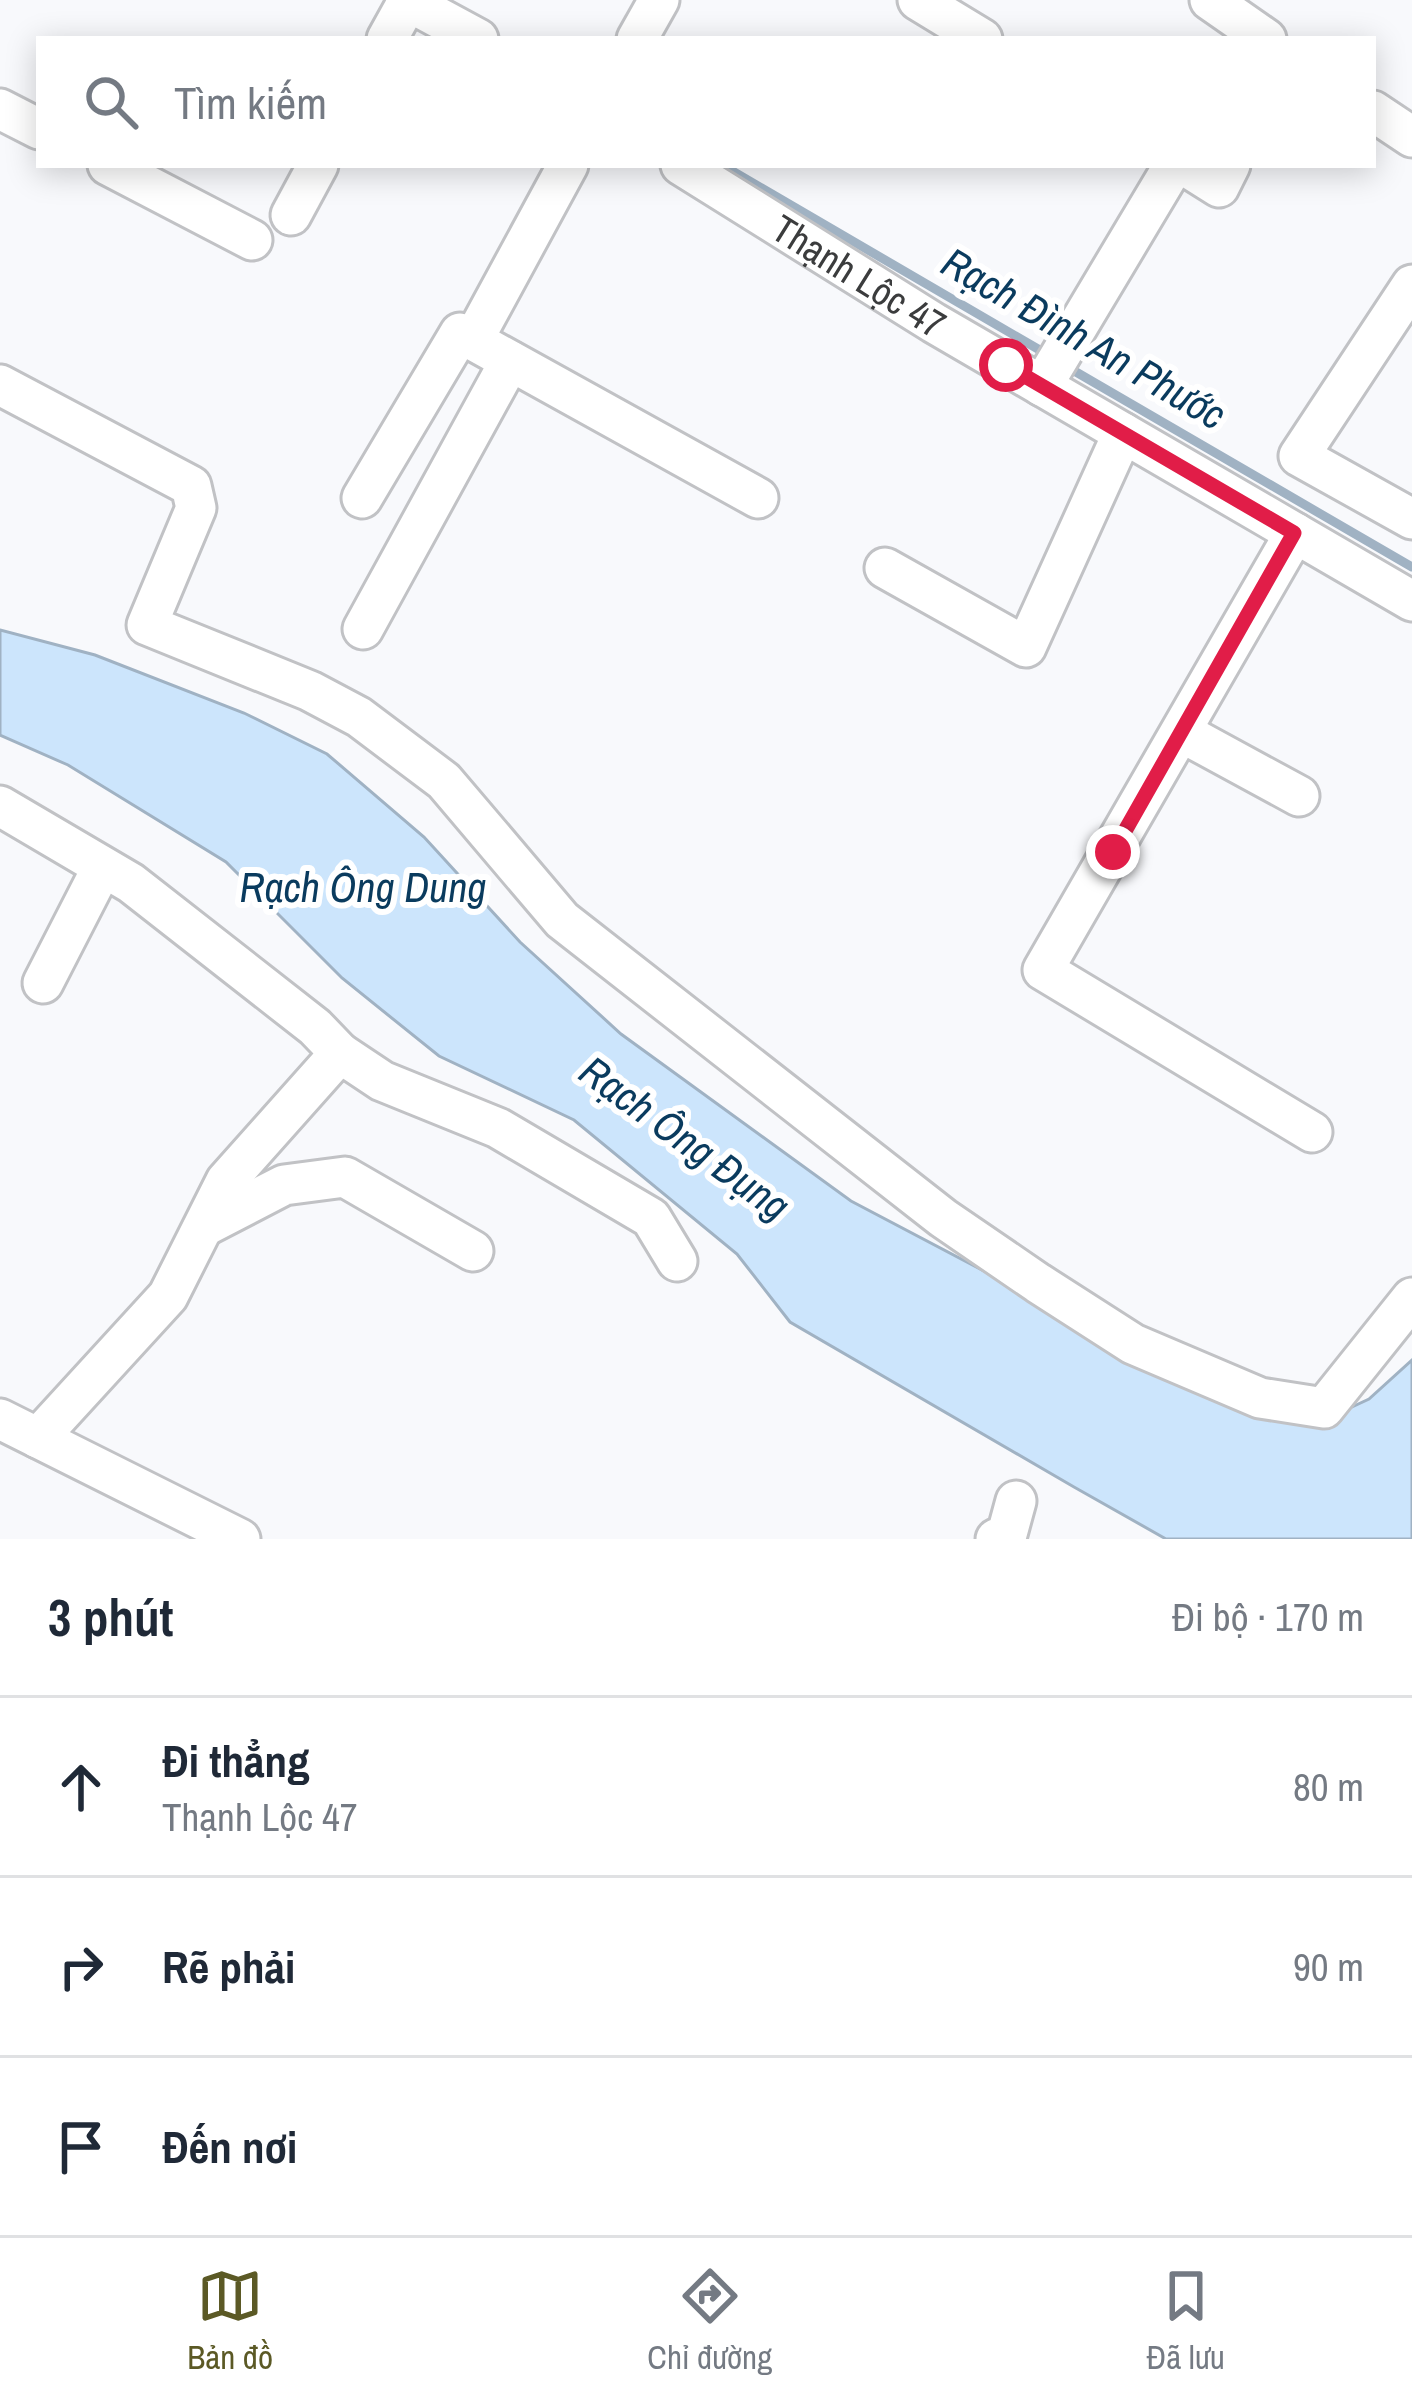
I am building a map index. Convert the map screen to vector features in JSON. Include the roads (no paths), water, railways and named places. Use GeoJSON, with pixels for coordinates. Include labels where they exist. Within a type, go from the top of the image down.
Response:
{"type":"FeatureCollection","features":[{"type":"Feature","properties":{"kind":"street"},"geometry":{"type":"LineString","coordinates":[[640,36],[659,0]]}},
{"type":"Feature","properties":{"kind":"street"},"geometry":{"type":"LineString","coordinates":[[918,0],[977,36]]}},
{"type":"Feature","properties":{"kind":"street"},"geometry":{"type":"LineString","coordinates":[[1210,0],[1262,36]]}},
{"type":"Feature","properties":{"kind":"street"},"geometry":{"type":"LineString","coordinates":[[389,36],[407,1],[472,36]]}},
{"type":"Feature","properties":{"kind":"street"},"geometry":{"type":"LineString","coordinates":[[0,109],[36,127]]}},
{"type":"Feature","properties":{"kind":"street"},"geometry":{"type":"LineString","coordinates":[[1376,113],[1412,137]]}},
{"type":"Feature","properties":{"kind":"street"},"geometry":{"type":"LineString","coordinates":[[114,168],[252,240]]}},
{"type":"Feature","properties":{"kind":"street"},"geometry":{"type":"LineString","coordinates":[[291,215],[316,168]]}},
{"type":"Feature","properties":{"kind":"street"},"geometry":{"type":"LineString","coordinates":[[473,340],[566,168]]}},
{"type":"Feature","properties":{"kind":"street","name":"Thạnh Lộc 47"},"geometry":{"type":"LineString","coordinates":[[686,168],[1051,372],[1123,433],[1412,601]]}},
{"type":"Feature","properties":{"kind":"street"},"geometry":{"type":"LineString","coordinates":[[1051,372],[1172,168]]}},
{"type":"Feature","properties":{"kind":"street"},"geometry":{"type":"LineString","coordinates":[[1189,168],[1219,187],[1228,168]]}},
{"type":"Feature","properties":{"kind":"street"},"geometry":{"type":"LineString","coordinates":[[1408,298],[1299,456],[1412,519]]}},
{"type":"Feature","properties":{"kind":"street"},"geometry":{"type":"LineString","coordinates":[[362,498],[460,334],[758,499]]}},
{"type":"Feature","properties":{"kind":"street"},"geometry":{"type":"LineString","coordinates":[[362,629],[510,361]]}},
{"type":"Feature","properties":{"kind":"street"},"geometry":{"type":"LineString","coordinates":[[0,385],[191,486],[196,508],[147,625],[310,691],[359,717],[444,781],[562,920],[943,1218],[1133,1344],[1260,1398],[1324,1408],[1412,1298]]}},
{"type":"Feature","properties":{"kind":"street"},"geometry":{"type":"LineString","coordinates":[[885,568],[1026,647],[1123,433]]}},
{"type":"Feature","properties":{"kind":"street"},"geometry":{"type":"LineString","coordinates":[[1294,533],[1043,970],[1312,1132]]}},
{"type":"Feature","properties":{"kind":"street"},"geometry":{"type":"LineString","coordinates":[[1183,733],[1299,796]]}},
{"type":"Feature","properties":{"kind":"street"},"geometry":{"type":"LineString","coordinates":[[0,806],[168,911],[315,1027],[340,1053],[382,1081],[498,1128],[650,1218],[676,1262]]}},
{"type":"Feature","properties":{"kind":"street"},"geometry":{"type":"LineString","coordinates":[[43,983],[103,868]]}},
{"type":"Feature","properties":{"kind":"street"},"geometry":{"type":"LineString","coordinates":[[38,1438],[168,1296],[226,1181],[340,1053]]}},
{"type":"Feature","properties":{"kind":"street"},"geometry":{"type":"LineString","coordinates":[[206,1226],[284,1186],[345,1177],[473,1252]]}},
{"type":"Feature","properties":{"kind":"street"},"geometry":{"type":"LineString","coordinates":[[0,1419],[194,1529],[240,1539]]}},
{"type":"Feature","properties":{"kind":"street"},"geometry":{"type":"LineString","coordinates":[[996,1539],[1006,1534],[1016,1501]]}},
{"type":"Feature","properties":{"kind":"water","name":"Rạch Ông Dung"},"geometry":{"type":"Polygon","coordinates":[[[0,630],[95,655],[244,713],[327,754],[424,837],[520,942],[621,1034],[851,1201],[1212,1391],[1326,1419],[1369,1399],[1412,1360],[1412,1539],[1166,1539],[790,1322],[737,1254],[574,1120],[439,1056],[342,978],[226,862],[68,765],[0,735],[0,630]]]}},
{"type":"Feature","properties":{"kind":"waterway","name":"Rạch Đình An Phước"},"geometry":{"type":"LineString","coordinates":[[727,168],[1050,356]]}},
{"type":"Feature","properties":{"kind":"waterway","name":"Rạch Đình An Phước"},"geometry":{"type":"LineString","coordinates":[[1064,365],[1412,567]]}},
{"type":"Feature","properties":{"kind":"water label","name":"Rạch Ông Đụng"},"geometry":{"type":"Point","coordinates":[685,1138]}}]}
